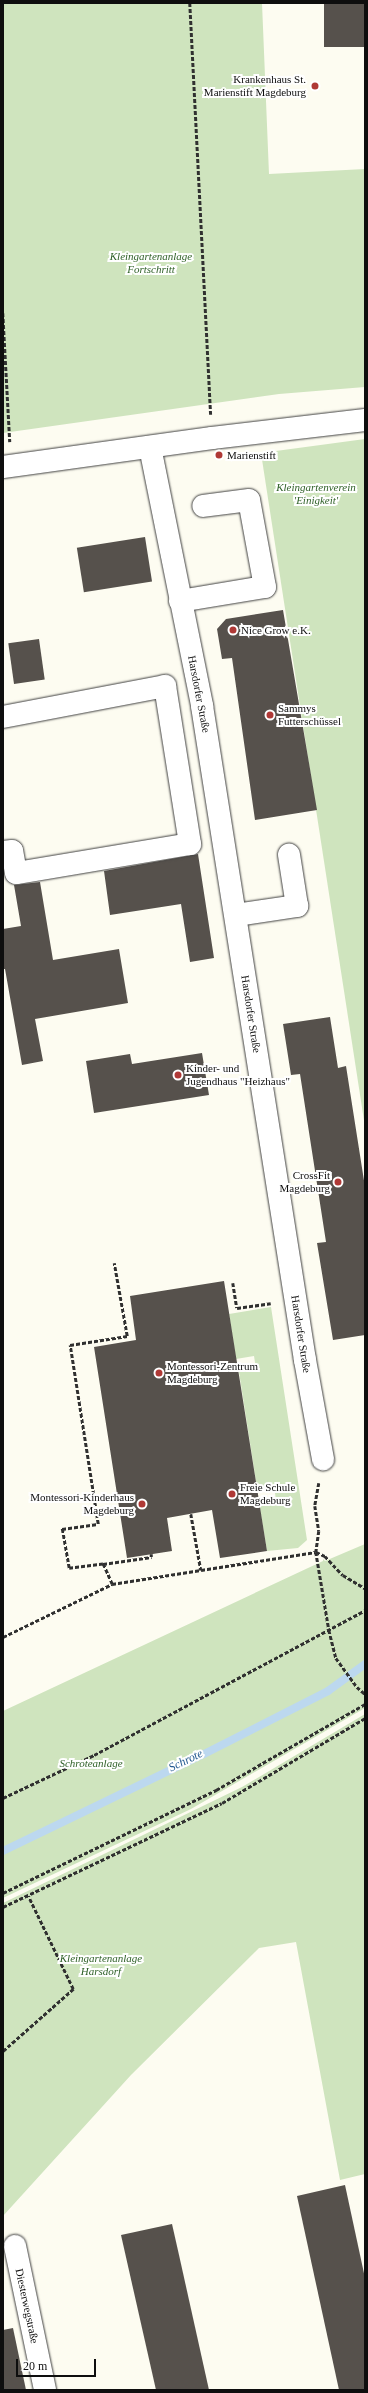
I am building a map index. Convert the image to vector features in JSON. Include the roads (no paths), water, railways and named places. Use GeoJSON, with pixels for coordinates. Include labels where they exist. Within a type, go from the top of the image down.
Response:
{"type":"FeatureCollection","features":[{"type":"Feature","properties":{"kind":"street"},"geometry":{"type":"LineString","coordinates":[[7,467],[212,438],[365,420]]}},
{"type":"Feature","properties":{"kind":"street","name":"Harsdorfer Straße"},"geometry":{"type":"LineString","coordinates":[[150,447],[202,706],[236,914],[295,1299],[323,1459]]}},
{"type":"Feature","properties":{"kind":"street"},"geometry":{"type":"LineString","coordinates":[[180,601],[265,587],[249,500],[203,506]]}},
{"type":"Feature","properties":{"kind":"street"},"geometry":{"type":"LineString","coordinates":[[3,716],[165,686],[190,844],[16,873],[12,851],[3,852]]}},
{"type":"Feature","properties":{"kind":"street"},"geometry":{"type":"LineString","coordinates":[[236,914],[298,906],[289,855]]}},
{"type":"Feature","properties":{"kind":"street","name":"Diesterwegstraße"},"geometry":{"type":"LineString","coordinates":[[15,2246],[45,2390]]}},
{"type":"Feature","properties":{"kind":"waterway","name":"Schrote"},"geometry":{"type":"LineString","coordinates":[[3,1851],[204,1754],[328,1691],[365,1664]]}},
{"type":"Feature","properties":{"kind":"place","name":"Krankenhaus St. Marienstift Magdeburg"},"geometry":{"type":"Point","coordinates":[315,86]}},
{"type":"Feature","properties":{"kind":"place","name":"Marienstift"},"geometry":{"type":"Point","coordinates":[219,455]}},
{"type":"Feature","properties":{"kind":"place","name":"Nice Grow e.K."},"geometry":{"type":"Point","coordinates":[233,630]}},
{"type":"Feature","properties":{"kind":"place","name":"Sammys Futterschüssel"},"geometry":{"type":"Point","coordinates":[270,715]}},
{"type":"Feature","properties":{"kind":"place","name":"Kinder- und Jugendhaus \"Heizhaus\""},"geometry":{"type":"Point","coordinates":[178,1075]}},
{"type":"Feature","properties":{"kind":"place","name":"CrossFit Magdeburg"},"geometry":{"type":"Point","coordinates":[338,1182]}},
{"type":"Feature","properties":{"kind":"place","name":"Montessori-Zentrum Magdeburg"},"geometry":{"type":"Point","coordinates":[159,1373]}},
{"type":"Feature","properties":{"kind":"place","name":"Freie Schule Magdeburg"},"geometry":{"type":"Point","coordinates":[232,1494]}},
{"type":"Feature","properties":{"kind":"place","name":"Montessori-Kinderhaus Magdeburg"},"geometry":{"type":"Point","coordinates":[142,1504]}},
{"type":"Feature","properties":{"kind":"park label","name":"Kleingartenanlage Fortschritt"},"geometry":{"type":"Point","coordinates":[151,263]}},
{"type":"Feature","properties":{"kind":"park label","name":"Kleingartenverein 'Einigkeit'"},"geometry":{"type":"Point","coordinates":[316,494]}},
{"type":"Feature","properties":{"kind":"park label","name":"Schroteanlage"},"geometry":{"type":"Point","coordinates":[91,1763]}},
{"type":"Feature","properties":{"kind":"park label","name":"Kleingartenanlage Harsdorf"},"geometry":{"type":"Point","coordinates":[101,1965]}}]}
